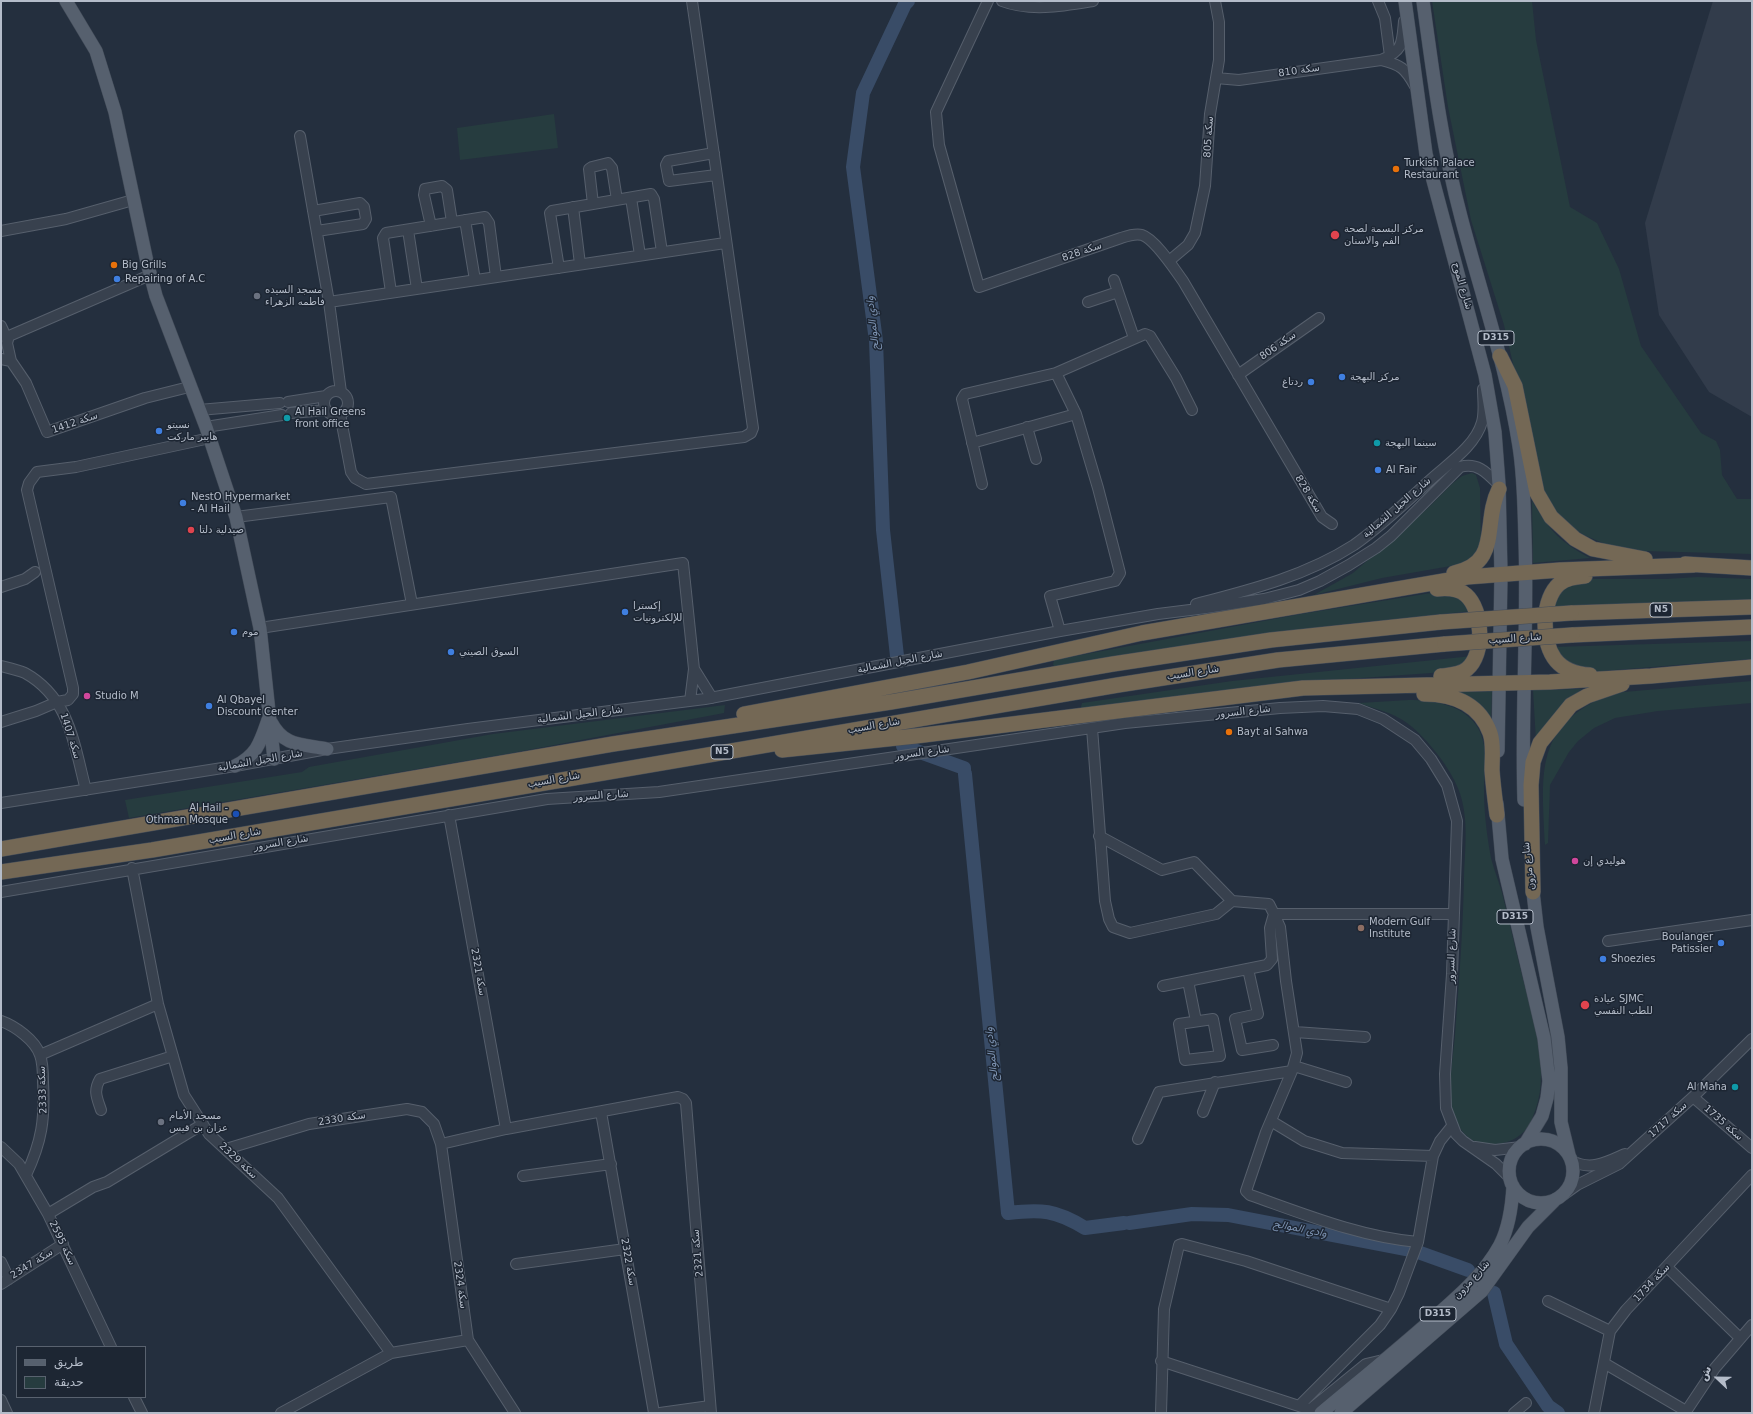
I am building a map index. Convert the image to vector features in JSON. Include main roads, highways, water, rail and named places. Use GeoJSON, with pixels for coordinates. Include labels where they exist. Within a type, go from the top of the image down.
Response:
{"type":"FeatureCollection","features":[{"type":"Feature","properties":{"kind":"highway"},"geometry":{"type":"LineString","coordinates":[[1500,356],[1515,386],[1537,493],[1551,517],[1575,539],[1593,549],[1624,556],[1694,565],[1752,568]]}},
{"type":"Feature","properties":{"kind":"highway"},"geometry":{"type":"LineString","coordinates":[[1370,593],[1394,583],[1463,571],[1481,560],[1487,547],[1491,509],[1499,487]]}},
{"type":"Feature","properties":{"kind":"highway"},"geometry":{"type":"LineString","coordinates":[[613,744],[638,735],[664,729],[968,672],[1142,633],[1370,593],[1467,577],[1501,574],[1600,568],[1694,565]]}},
{"type":"Feature","properties":{"kind":"highway"},"geometry":{"type":"LineString","coordinates":[[1655,566],[1624,573],[1574,577],[1562,582],[1552,592],[1547,604],[1545,637],[1548,649],[1559,664],[1577,674],[1670,674]]}},
{"type":"Feature","properties":{"kind":"highway"},"geometry":{"type":"LineString","coordinates":[[1366,686],[1393,680],[1459,674],[1468,669],[1476,658],[1479,640],[1478,615],[1474,604],[1466,595],[1458,590],[1448,588],[1414,592],[1388,591]]}},
{"type":"Feature","properties":{"kind":"highway","name":"شارع السيب"},"geometry":{"type":"LineString","coordinates":[[1,849],[613,744],[1270,640],[1441,622],[1571,614],[1752,607]]}},
{"type":"Feature","properties":{"kind":"highway","name":"شارع السيب"},"geometry":{"type":"LineString","coordinates":[[1,872],[160,848],[1118,685],[1278,660],[1444,644],[1572,635],[1752,627]]}},
{"type":"Feature","properties":{"kind":"highway"},"geometry":{"type":"LineString","coordinates":[[697,756],[814,748],[1304,688],[1524,682],[1670,674],[1752,667]]}},
{"type":"Feature","properties":{"kind":"highway"},"geometry":{"type":"LineString","coordinates":[[1533,892],[1531,785],[1533,762],[1540,743],[1571,705],[1612,686],[1670,674]]}},
{"type":"Feature","properties":{"kind":"highway"},"geometry":{"type":"LineString","coordinates":[[1304,688],[1336,694],[1441,694],[1453,696],[1463,702],[1479,716],[1490,734],[1493,792],[1497,815]]}},
{"type":"Feature","properties":{"kind":"main road"},"geometry":{"type":"LineString","coordinates":[[66,1],[96,51],[115,112],[150,275],[189,387],[208,433],[236,517],[260,628],[274,759]]}},
{"type":"Feature","properties":{"kind":"main road","name":"شارع الموج"},"geometry":{"type":"LineString","coordinates":[[1423,1],[1437,109],[1446,153],[1460,216],[1500,356],[1519,446],[1524,497],[1526,573]]}},
{"type":"Feature","properties":{"kind":"main road","name":"شارع الموج"},"geometry":{"type":"LineString","coordinates":[[1406,4],[1426,154],[1485,375],[1495,432],[1499,487],[1501,574]]}},
{"type":"Feature","properties":{"kind":"main road","name":"شارع مزون"},"geometry":{"type":"LineString","coordinates":[[1526,573],[1524,682],[1525,826],[1537,927],[1558,1037],[1561,1068],[1561,1122],[1564,1139],[1570,1158]]}},
{"type":"Feature","properties":{"kind":"main road","name":"D315"},"geometry":{"type":"LineString","coordinates":[[1501,574],[1497,815],[1502,859],[1544,1038],[1547,1065],[1547,1098],[1542,1116],[1511,1161],[1511,1182]]}},
{"type":"Feature","properties":{"kind":"main road"},"geometry":{"type":"LineString","coordinates":[[269,717],[280,737],[288,741],[327,749]]}},
{"type":"Feature","properties":{"kind":"main road"},"geometry":{"type":"LineString","coordinates":[[235,766],[253,754],[260,743],[269,717]]}},
{"type":"Feature","properties":{"kind":"main road"},"geometry":{"type":"LineString","coordinates":[[1523,1145],[1541,1139],[1552,1141],[1562,1147],[1570,1158]]}},
{"type":"Feature","properties":{"kind":"main road","name":"D315"},"geometry":{"type":"LineString","coordinates":[[1558,1198],[1572,1179],[1570,1158]]}},
{"type":"Feature","properties":{"kind":"main road"},"geometry":{"type":"LineString","coordinates":[[1511,1182],[1520,1195],[1530,1202],[1542,1203],[1558,1198]]}},
{"type":"Feature","properties":{"kind":"main road","name":"شارع مزون"},"geometry":{"type":"LineString","coordinates":[[1321,1413],[1386,1359],[1467,1288],[1487,1265],[1500,1244],[1507,1226],[1512,1204],[1511,1182]]}},
{"type":"Feature","properties":{"kind":"main road","name":"شارع مزون"},"geometry":{"type":"LineString","coordinates":[[1341,1413],[1482,1292],[1528,1227],[1558,1198]]}},
{"type":"Feature","properties":{"kind":"waterway","name":"وادي الموالح"},"geometry":{"type":"LineString","coordinates":[[897,656],[883,530],[876,341],[853,167],[863,93],[905,4],[908,1]]}},
{"type":"Feature","properties":{"kind":"waterway","name":"وادي الموالح"},"geometry":{"type":"LineString","coordinates":[[903,746],[964,768],[964,770]]}},
{"type":"Feature","properties":{"kind":"waterway","name":"وادي الموالح"},"geometry":{"type":"LineString","coordinates":[[965,774],[1008,1213],[1030,1211],[1048,1212],[1057,1214],[1085,1228],[1124,1223]]}},
{"type":"Feature","properties":{"kind":"waterway","name":"وادي الموالح"},"geometry":{"type":"LineString","coordinates":[[1129,1223],[1192,1214],[1228,1215],[1415,1251],[1468,1270]]}},
{"type":"Feature","properties":{"kind":"waterway","name":"وادي الموالح"},"geometry":{"type":"LineString","coordinates":[[1494,1293],[1506,1344],[1548,1406],[1558,1413]]}},
{"type":"Feature","properties":{"kind":"place","name":"Turkish Palace Restaurant"},"geometry":{"type":"Point","coordinates":[1396,169]}},
{"type":"Feature","properties":{"kind":"place","name":"مركز البسمة لصحة الفم والاسنان"},"geometry":{"type":"Point","coordinates":[1335,235]}},
{"type":"Feature","properties":{"kind":"place","name":"Big Grills"},"geometry":{"type":"Point","coordinates":[114,265]}},
{"type":"Feature","properties":{"kind":"place","name":"Repairing of A.C"},"geometry":{"type":"Point","coordinates":[117,279]}},
{"type":"Feature","properties":{"kind":"place","name":"مسجد السيده فاطمه الزهراء"},"geometry":{"type":"Point","coordinates":[257,296]}},
{"type":"Feature","properties":{"kind":"place","name":"مركز البهجة"},"geometry":{"type":"Point","coordinates":[1342,377]}},
{"type":"Feature","properties":{"kind":"place","name":"ردتاغ"},"geometry":{"type":"Point","coordinates":[1311,382]}},
{"type":"Feature","properties":{"kind":"place","name":"Al Hail Greens front office"},"geometry":{"type":"Point","coordinates":[287,418]}},
{"type":"Feature","properties":{"kind":"place","name":"نسيتو هايبر ماركت"},"geometry":{"type":"Point","coordinates":[159,431]}},
{"type":"Feature","properties":{"kind":"place","name":"سينما البهجة"},"geometry":{"type":"Point","coordinates":[1377,443]}},
{"type":"Feature","properties":{"kind":"place","name":"Al Fair"},"geometry":{"type":"Point","coordinates":[1378,470]}},
{"type":"Feature","properties":{"kind":"place","name":"NestO Hypermarket - Al Hail"},"geometry":{"type":"Point","coordinates":[183,503]}},
{"type":"Feature","properties":{"kind":"place","name":"صيدلية دلتا"},"geometry":{"type":"Point","coordinates":[191,530]}},
{"type":"Feature","properties":{"kind":"place","name":"إكسترا للإلكترونيات"},"geometry":{"type":"Point","coordinates":[625,612]}},
{"type":"Feature","properties":{"kind":"place","name":"موم"},"geometry":{"type":"Point","coordinates":[234,632]}},
{"type":"Feature","properties":{"kind":"place","name":"السوق الصيني"},"geometry":{"type":"Point","coordinates":[451,652]}},
{"type":"Feature","properties":{"kind":"place","name":"Studio M"},"geometry":{"type":"Point","coordinates":[87,696]}},
{"type":"Feature","properties":{"kind":"place","name":"Al Qbayel Discount Center"},"geometry":{"type":"Point","coordinates":[209,706]}},
{"type":"Feature","properties":{"kind":"place","name":"Bayt al Sahwa"},"geometry":{"type":"Point","coordinates":[1229,732]}},
{"type":"Feature","properties":{"kind":"place","name":"Al Hail - Othman Mosque"},"geometry":{"type":"Point","coordinates":[236,814]}},
{"type":"Feature","properties":{"kind":"place","name":"هوليدي إن"},"geometry":{"type":"Point","coordinates":[1575,861]}},
{"type":"Feature","properties":{"kind":"place","name":"Modern Gulf Institute"},"geometry":{"type":"Point","coordinates":[1361,928]}},
{"type":"Feature","properties":{"kind":"place","name":"Boulanger Patissier"},"geometry":{"type":"Point","coordinates":[1721,943]}},
{"type":"Feature","properties":{"kind":"place","name":"Shoezies"},"geometry":{"type":"Point","coordinates":[1603,959]}},
{"type":"Feature","properties":{"kind":"place","name":"عيادة SJMC للطب النفسي"},"geometry":{"type":"Point","coordinates":[1585,1005]}},
{"type":"Feature","properties":{"kind":"place","name":"Al Maha"},"geometry":{"type":"Point","coordinates":[1735,1087]}},
{"type":"Feature","properties":{"kind":"place","name":"مسجد الأمام عزان بن قيس"},"geometry":{"type":"Point","coordinates":[161,1122]}}]}
